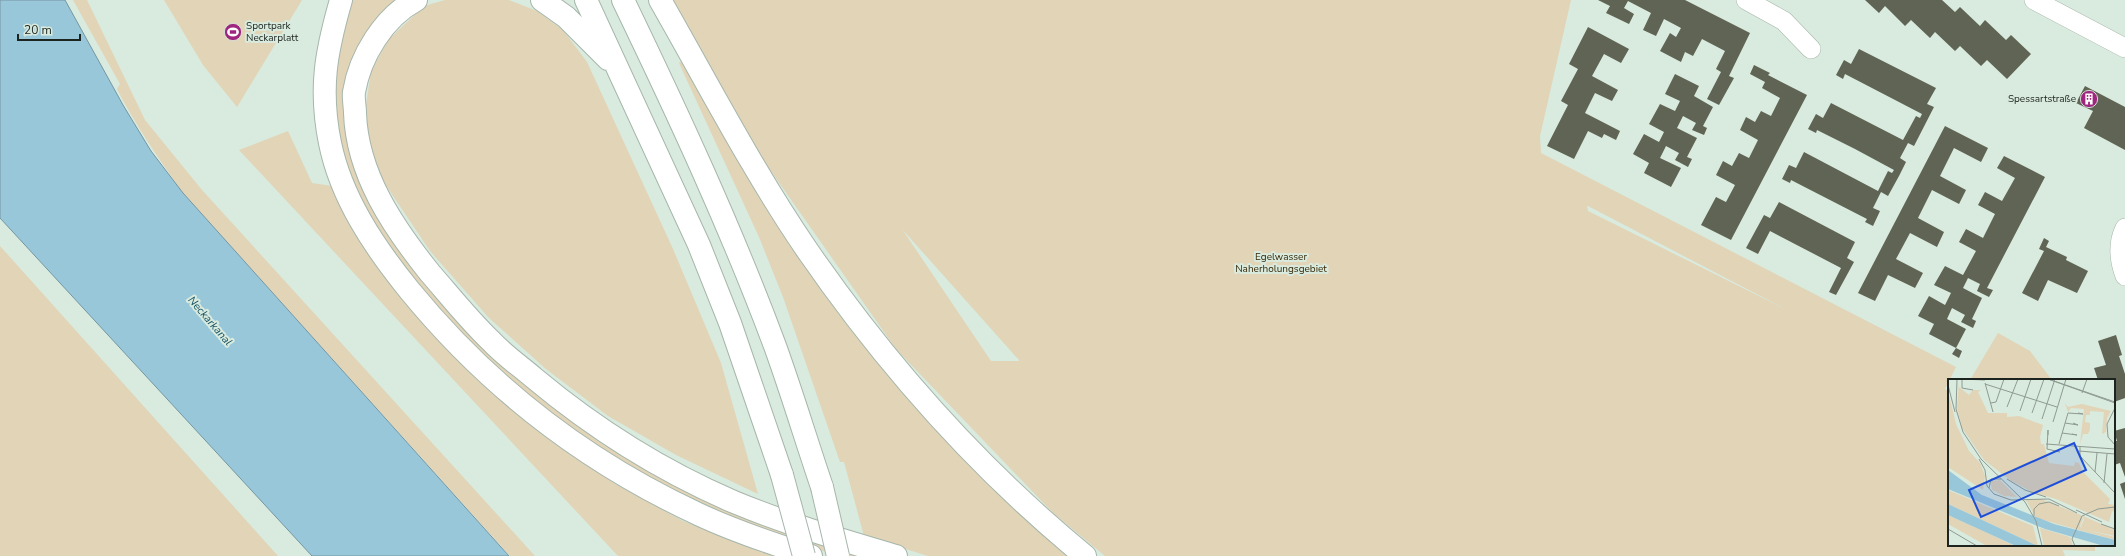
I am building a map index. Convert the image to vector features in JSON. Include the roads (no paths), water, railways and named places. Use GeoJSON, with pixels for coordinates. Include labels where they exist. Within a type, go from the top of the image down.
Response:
{"type":"FeatureCollection","features":[{"type":"Feature","properties":{"kind":"highway"},"geometry":{"type":"LineString","coordinates":[[341,0],[331,35],[325,71],[325,102],[330,144],[346,192],[364,226],[393,270],[434,320],[476,364],[516,398],[592,455],[641,485],[698,514],[762,540],[811,556]]}},
{"type":"Feature","properties":{"kind":"highway"},"geometry":{"type":"LineString","coordinates":[[416,0],[393,17],[372,44],[362,66],[354,92],[355,119],[359,145],[367,172],[378,198],[399,231],[456,303],[492,342],[567,406],[606,433],[651,461],[703,488],[748,507],[896,556]]}},
{"type":"Feature","properties":{"kind":"highway"},"geometry":{"type":"LineString","coordinates":[[542,0],[566,17],[618,68]]}},
{"type":"Feature","properties":{"kind":"highway"},"geometry":{"type":"LineString","coordinates":[[586,0],[699,245],[730,323],[782,475],[804,556]]}},
{"type":"Feature","properties":{"kind":"highway"},"geometry":{"type":"LineString","coordinates":[[624,0],[671,99],[730,234],[776,347],[822,487],[838,556]]}},
{"type":"Feature","properties":{"kind":"highway"},"geometry":{"type":"LineString","coordinates":[[660,0],[753,163],[807,250],[853,312],[898,369],[998,478],[1085,556]]}},
{"type":"Feature","properties":{"kind":"street"},"geometry":{"type":"LineString","coordinates":[[1746,0],[1784,21],[1811,49]]}},
{"type":"Feature","properties":{"kind":"street"},"geometry":{"type":"LineString","coordinates":[[2034,0],[2125,48]]}},
{"type":"Feature","properties":{"kind":"street"},"geometry":{"type":"LineString","coordinates":[[2125,228],[2120,241],[2119,252],[2125,276]]}},
{"type":"Feature","properties":{"kind":"water","name":"Neckarkanal"},"geometry":{"type":"Polygon","coordinates":[[[0,0],[65,0],[123,105],[151,151],[183,193],[509,556],[312,556],[0,218],[0,0]]]}},
{"type":"Feature","properties":{"kind":"place","name":"Sportpark Neckarplatt"},"geometry":{"type":"Point","coordinates":[233,32]}},
{"type":"Feature","properties":{"kind":"place","name":"Spessartstraße"},"geometry":{"type":"Point","coordinates":[2089,99]}},
{"type":"Feature","properties":{"kind":"park label","name":"Egelwasser Naherholungsgebiet"},"geometry":{"type":"Point","coordinates":[1281,262]}}]}
